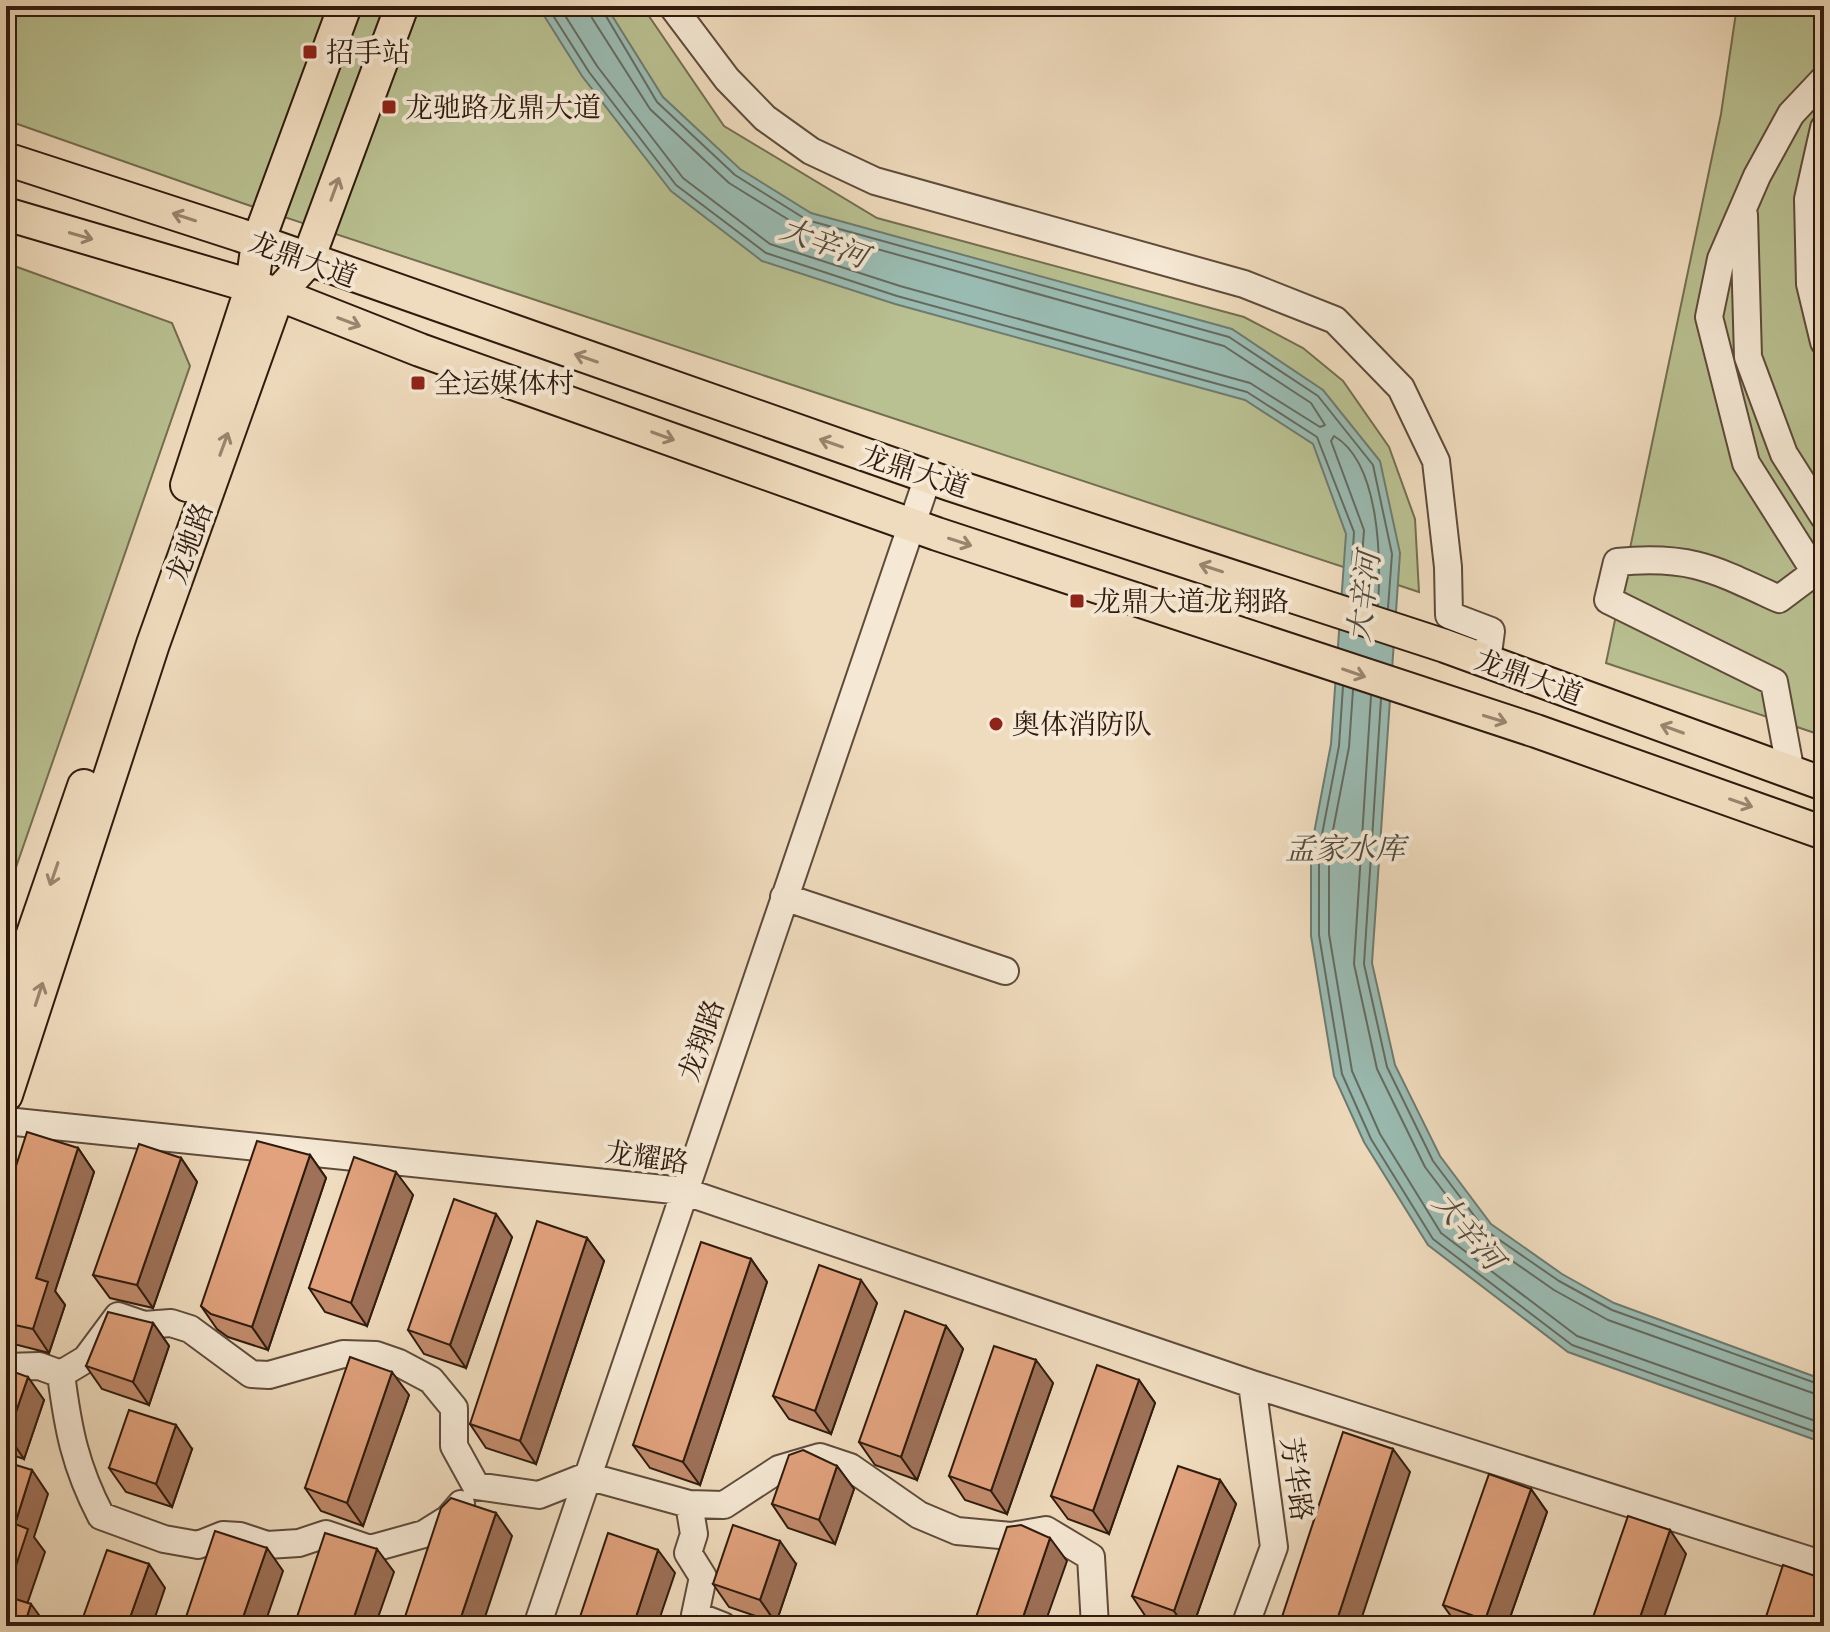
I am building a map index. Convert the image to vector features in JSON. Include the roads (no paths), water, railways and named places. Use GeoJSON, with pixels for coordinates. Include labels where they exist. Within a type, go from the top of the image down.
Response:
{"type":"FeatureCollection","features":[{"type":"Feature","properties":{"kind":"main road","name":"龙驰路"},"geometry":{"type":"LineString","coordinates":[[6,1095],[265,290],[258,242],[345,6]]}},
{"type":"Feature","properties":{"kind":"main road","name":"龙驰路"},"geometry":{"type":"LineString","coordinates":[[6,1012],[170,539],[265,290],[307,262],[402,6]]}},
{"type":"Feature","properties":{"kind":"main road","name":"龙鼎大道"},"geometry":{"type":"LineString","coordinates":[[6,159],[258,242],[307,262],[928,477],[1312,600],[1824,784]]}},
{"type":"Feature","properties":{"kind":"main road","name":"龙鼎大道"},"geometry":{"type":"LineString","coordinates":[[6,214],[265,290],[434,355],[913,526],[1420,696],[1536,731],[1824,833]]}},
{"type":"Feature","properties":{"kind":"street"},"geometry":{"type":"LineString","coordinates":[[672,6],[727,79],[765,118],[811,151],[875,181],[1244,284],[1335,320],[1401,388],[1436,461],[1448,567],[1449,615],[1491,631],[1487,661]]}},
{"type":"Feature","properties":{"kind":"street"},"geometry":{"type":"LineString","coordinates":[[1791,773],[1774,682],[1608,600],[1617,562],[1664,557],[1712,568],[1779,599],[1815,572],[1746,463],[1709,317],[1721,259],[1743,208],[1791,114],[1824,79]]}},
{"type":"Feature","properties":{"kind":"street"},"geometry":{"type":"LineString","coordinates":[[1824,128],[1808,199],[1810,284],[1824,342]]}},
{"type":"Feature","properties":{"kind":"street"},"geometry":{"type":"LineString","coordinates":[[1743,208],[1748,357],[1784,454],[1824,517]]}},
{"type":"Feature","properties":{"kind":"street","name":"龙翔路"},"geometry":{"type":"LineString","coordinates":[[537,1626],[928,477]]}},
{"type":"Feature","properties":{"kind":"street"},"geometry":{"type":"LineString","coordinates":[[784,897],[1005,971]]}},
{"type":"Feature","properties":{"kind":"street","name":"龙耀路"},"geometry":{"type":"LineString","coordinates":[[6,1121],[683,1191],[1252,1384],[1824,1565]]}},
{"type":"Feature","properties":{"kind":"street"},"geometry":{"type":"LineString","coordinates":[[61,1374],[86,1359],[118,1316],[144,1325],[171,1323],[190,1329],[251,1374],[269,1375],[343,1354],[376,1355],[431,1380],[454,1408],[454,1446],[476,1486]]}},
{"type":"Feature","properties":{"kind":"street"},"geometry":{"type":"LineString","coordinates":[[6,1367],[39,1366],[61,1374]]}},
{"type":"Feature","properties":{"kind":"street"},"geometry":{"type":"LineString","coordinates":[[61,1374],[70,1443],[80,1476],[101,1516],[164,1539],[198,1545],[223,1535],[240,1536],[267,1545],[299,1543],[326,1534],[370,1549],[424,1534],[448,1519],[476,1486]]}},
{"type":"Feature","properties":{"kind":"street","name":"芳华路"},"geometry":{"type":"LineString","coordinates":[[1245,1626],[1274,1547],[1252,1384]]}},
{"type":"Feature","properties":{"kind":"street"},"geometry":{"type":"LineString","coordinates":[[476,1486],[539,1495],[587,1476],[689,1504],[724,1505],[779,1469],[820,1457],[850,1467],[919,1515],[957,1531],[1011,1536],[1046,1530],[1091,1557],[1095,1626]]}},
{"type":"Feature","properties":{"kind":"street"},"geometry":{"type":"LineString","coordinates":[[689,1504],[694,1534],[688,1553],[703,1577],[695,1615],[723,1626]]}},
{"type":"Feature","properties":{"kind":"water","name":"孟家水库"},"geometry":{"type":"Polygon","coordinates":[[[538,6],[606,6],[663,97],[740,169],[811,213],[1232,329],[1323,390],[1380,461],[1400,553],[1372,963],[1395,1065],[1440,1156],[1491,1224],[1562,1274],[1614,1303],[1824,1380],[1824,1443],[1568,1352],[1428,1245],[1364,1142],[1334,1076],[1311,936],[1311,849],[1331,744],[1346,534],[1313,444],[1245,400],[895,304],[762,261],[671,191],[582,76],[538,6]]]}},
{"type":"Feature","properties":{"kind":"place","name":"招手站"},"geometry":{"type":"Point","coordinates":[310,52]}},
{"type":"Feature","properties":{"kind":"place","name":"龙驰路龙鼎大道"},"geometry":{"type":"Point","coordinates":[389,107]}},
{"type":"Feature","properties":{"kind":"place","name":"全运媒体村"},"geometry":{"type":"Point","coordinates":[418,383]}},
{"type":"Feature","properties":{"kind":"place","name":"龙鼎大道龙翔路"},"geometry":{"type":"Point","coordinates":[1077,601]}},
{"type":"Feature","properties":{"kind":"place","name":"奥体消防队"},"geometry":{"type":"Point","coordinates":[996,724]}},
{"type":"Feature","properties":{"kind":"water label","name":"大辛河"},"geometry":{"type":"Point","coordinates":[824,243]}},
{"type":"Feature","properties":{"kind":"water label","name":"大辛河"},"geometry":{"type":"Point","coordinates":[1364,597]}},
{"type":"Feature","properties":{"kind":"water label","name":"大辛河"},"geometry":{"type":"Point","coordinates":[1468,1231]}}]}
